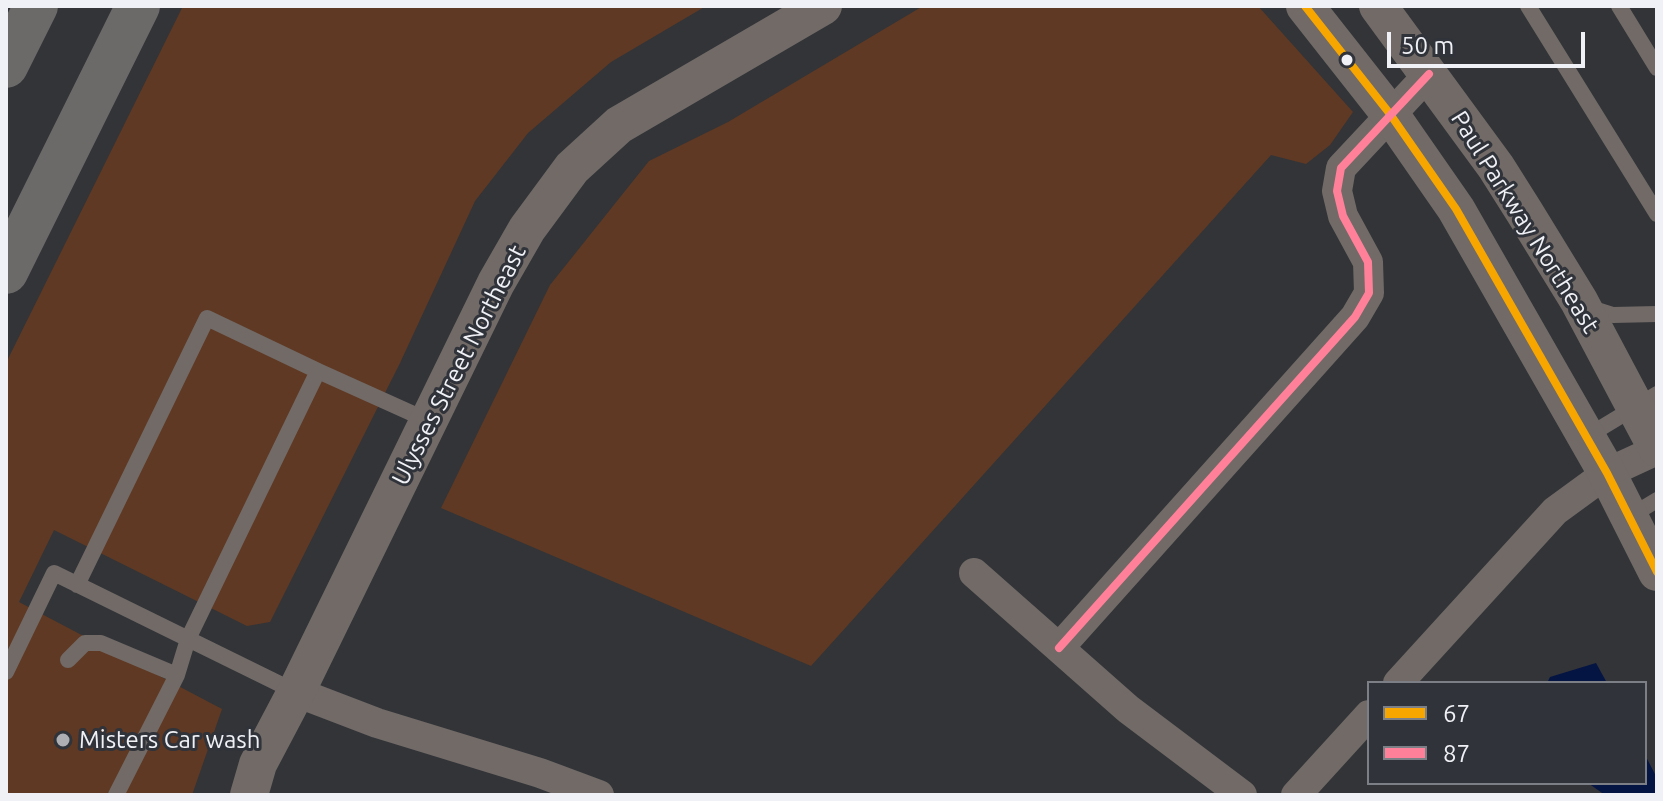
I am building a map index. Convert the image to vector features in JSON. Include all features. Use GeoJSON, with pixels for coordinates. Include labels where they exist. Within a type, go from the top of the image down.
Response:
{"type":"FeatureCollection","features":[{"type":"Feature","properties":{"kind":"highway"},"geometry":{"type":"LineString","coordinates":[[6,66],[36,6]]}},
{"type":"Feature","properties":{"kind":"highway"},"geometry":{"type":"LineString","coordinates":[[6,272],[138,6]]}},
{"type":"Feature","properties":{"kind":"street","name":"Ulysses Street Northeast"},"geometry":{"type":"LineString","coordinates":[[249,795],[258,764],[496,283],[527,229],[572,168],[630,118],[823,6]]}},
{"type":"Feature","properties":{"kind":"street"},"geometry":{"type":"LineString","coordinates":[[1305,6],[1390,114],[1456,209],[1607,473],[1643,508],[1657,572]]}},
{"type":"Feature","properties":{"kind":"street","name":"Paul Parkway Northeast"},"geometry":{"type":"LineString","coordinates":[[1378,6],[1496,167],[1579,301],[1646,400],[1657,449]]}},
{"type":"Feature","properties":{"kind":"street"},"geometry":{"type":"LineString","coordinates":[[1059,648],[1355,317],[1369,293],[1368,262],[1343,216],[1337,191],[1341,168],[1429,74]]}},
{"type":"Feature","properties":{"kind":"street"},"geometry":{"type":"LineString","coordinates":[[1400,681],[1555,511],[1607,473],[1657,449]]}},
{"type":"Feature","properties":{"kind":"street"},"geometry":{"type":"LineString","coordinates":[[974,573],[1128,709],[1242,795]]}},
{"type":"Feature","properties":{"kind":"street"},"geometry":{"type":"LineString","coordinates":[[296,692],[377,723],[540,773],[599,795]]}},
{"type":"Feature","properties":{"kind":"street"},"geometry":{"type":"LineString","coordinates":[[1296,795],[1367,717]]}},
{"type":"Feature","properties":{"kind":"lane"},"geometry":{"type":"LineString","coordinates":[[1528,6],[1657,214]]}},
{"type":"Feature","properties":{"kind":"lane"},"geometry":{"type":"LineString","coordinates":[[1619,6],[1657,68]]}},
{"type":"Feature","properties":{"kind":"lane"},"geometry":{"type":"LineString","coordinates":[[1579,301],[1592,310],[1613,315],[1657,314]]}},
{"type":"Feature","properties":{"kind":"lane"},"geometry":{"type":"LineString","coordinates":[[77,585],[207,318],[429,421]]}},
{"type":"Feature","properties":{"kind":"lane"},"geometry":{"type":"LineString","coordinates":[[116,795],[177,675],[188,639],[318,371]]}},
{"type":"Feature","properties":{"kind":"lane"},"geometry":{"type":"LineString","coordinates":[[1586,437],[1646,400]]}},
{"type":"Feature","properties":{"kind":"lane"},"geometry":{"type":"LineString","coordinates":[[6,672],[54,573],[296,692]]}},
{"type":"Feature","properties":{"kind":"lane"},"geometry":{"type":"LineString","coordinates":[[68,660],[85,643],[101,643],[177,675]]}},
{"type":"Feature","properties":{"kind":"shaded area"},"geometry":{"type":"Polygon","coordinates":[[[183,6],[706,6],[611,62],[528,133],[475,201],[400,363],[270,622],[247,626],[54,530],[19,602],[222,709],[192,795],[6,795],[6,363],[183,6]]]}},
{"type":"Feature","properties":{"kind":"shaded area"},"geometry":{"type":"Polygon","coordinates":[[[923,6],[1258,6],[1353,112],[1330,145],[1306,164],[1271,155],[811,666],[441,508],[550,285],[649,161],[728,122],[923,6]]]}},
{"type":"Feature","properties":{"kind":"shaded area"},"geometry":{"type":"Polygon","coordinates":[[[1596,663],[1606,681],[1548,681],[1550,677],[1596,663]]]}},
{"type":"Feature","properties":{"kind":"shaded area"},"geometry":{"type":"Polygon","coordinates":[[[1647,759],[1657,778],[1657,795],[1605,795],[1591,785],[1647,785],[1647,759]]]}},
{"type":"Feature","properties":{"kind":"transit line","name":"67"},"geometry":{"type":"LineString","coordinates":[[1305,6],[1390,114],[1456,209],[1607,473],[1657,572]]}},
{"type":"Feature","properties":{"kind":"transit line","name":"87"},"geometry":{"type":"LineString","coordinates":[[1059,648],[1355,317],[1369,293],[1368,262],[1343,216],[1337,191],[1341,168],[1429,74]]}},
{"type":"Feature","properties":{"kind":"place","name":"Misters Car wash"},"geometry":{"type":"Point","coordinates":[63,740]}}]}
